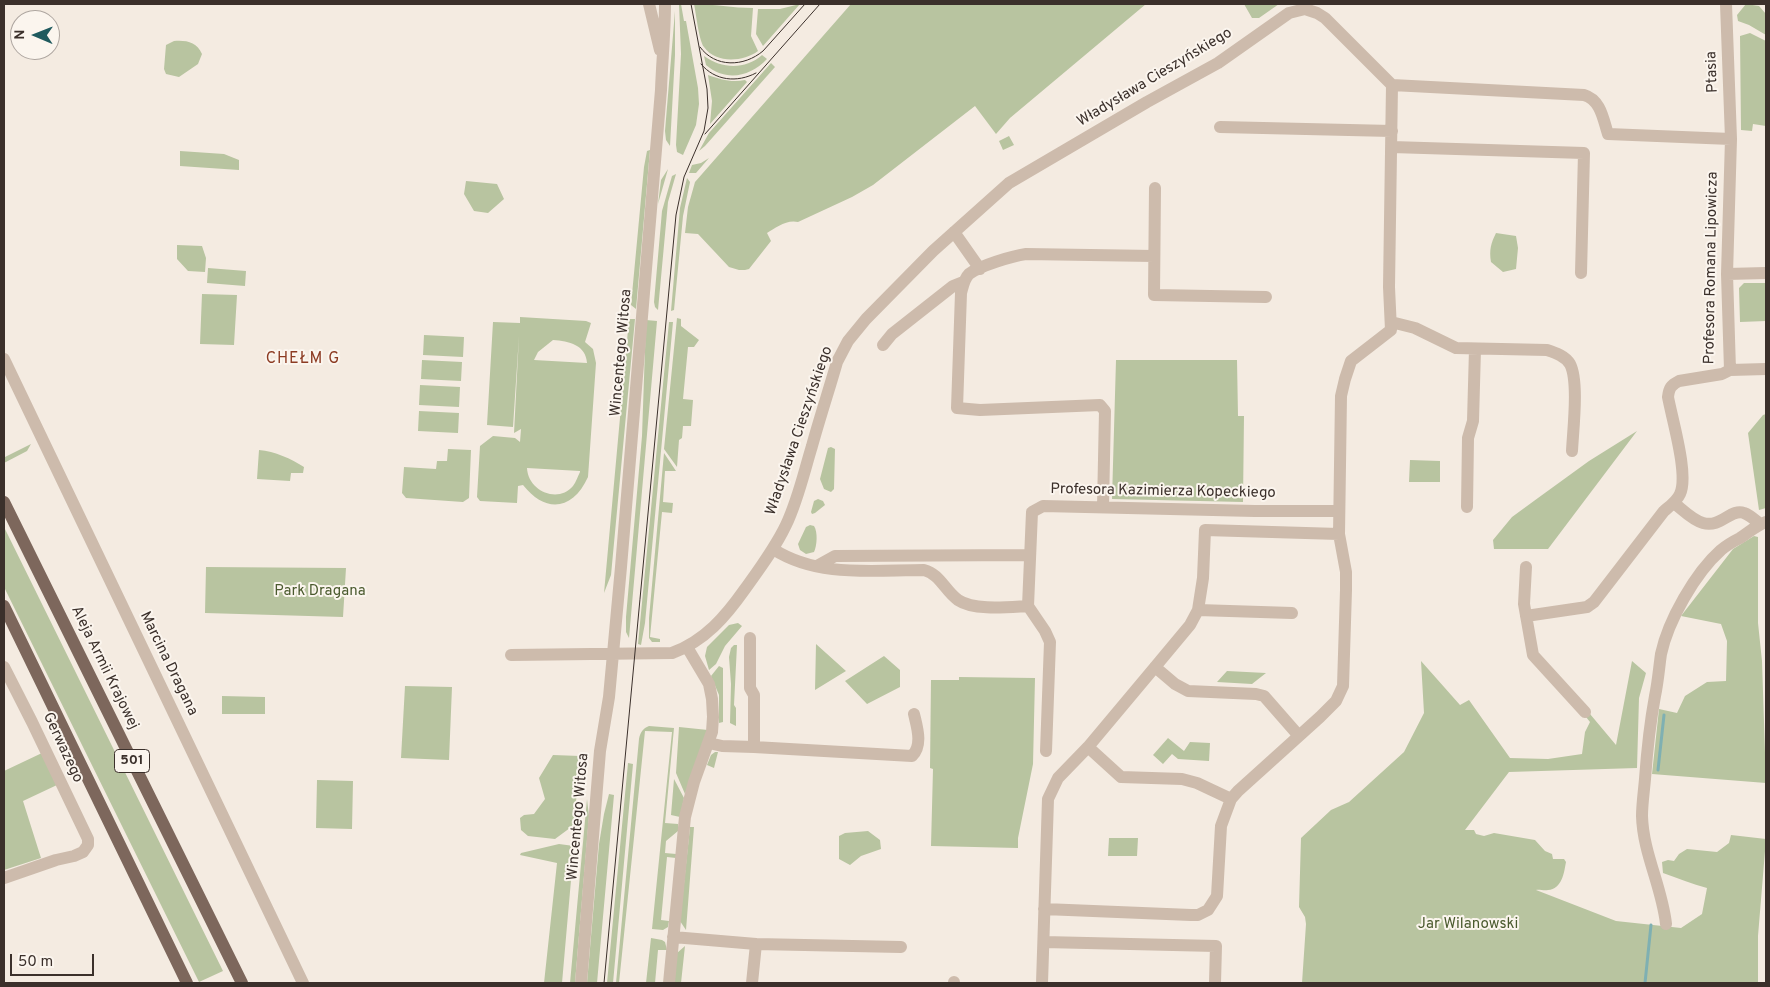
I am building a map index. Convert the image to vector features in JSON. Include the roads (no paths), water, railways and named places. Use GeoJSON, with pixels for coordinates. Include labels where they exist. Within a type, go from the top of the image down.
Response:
{"type":"FeatureCollection","features":[{"type":"Feature","properties":{"kind":"main road","name":"Aleja Armii Krajowej"},"geometry":{"type":"LineString","coordinates":[[4,502],[242,983]]}},
{"type":"Feature","properties":{"kind":"main road"},"geometry":{"type":"LineString","coordinates":[[4,606],[188,983]]}},
{"type":"Feature","properties":{"kind":"street","name":"Wincentego Witosa"},"geometry":{"type":"LineString","coordinates":[[649,4],[662,55]]}},
{"type":"Feature","properties":{"kind":"street","name":"Wincentego Witosa"},"geometry":{"type":"LineString","coordinates":[[581,983],[600,751],[609,697],[661,90],[665,4]]}},
{"type":"Feature","properties":{"kind":"street","name":"Ptasia"},"geometry":{"type":"LineString","coordinates":[[1726,4],[1731,139]]}},
{"type":"Feature","properties":{"kind":"street","name":"Władysława Cieszyńskiego"},"geometry":{"type":"LineString","coordinates":[[612,654],[672,653],[687,647],[701,638],[732,607],[773,549],[796,503],[837,362],[848,341],[866,319],[933,251],[1010,183],[1147,102],[1218,63],[1289,13],[1306,9],[1325,18],[1392,85]]}},
{"type":"Feature","properties":{"kind":"street"},"geometry":{"type":"LineString","coordinates":[[1044,909],[1191,915],[1198,915],[1208,910],[1217,896],[1221,826],[1231,799],[1336,701],[1343,686],[1346,572],[1339,534],[1341,396],[1344,379],[1351,361],[1391,330],[1389,287],[1392,85],[1584,95],[1591,97],[1596,102],[1608,134],[1731,139]]}},
{"type":"Feature","properties":{"kind":"street"},"geometry":{"type":"LineString","coordinates":[[1220,127],[1392,131]]}},
{"type":"Feature","properties":{"kind":"street","name":"Profesora Romana Lipowicza"},"geometry":{"type":"LineString","coordinates":[[1526,616],[1587,607],[1594,602],[1664,511],[1680,495],[1684,477],[1668,397],[1669,389],[1679,381],[1722,374],[1730,370],[1727,274],[1731,139]]}},
{"type":"Feature","properties":{"kind":"street"},"geometry":{"type":"LineString","coordinates":[[1392,147],[1584,153],[1581,273]]}},
{"type":"Feature","properties":{"kind":"street"},"geometry":{"type":"LineString","coordinates":[[1155,188],[1154,295],[1266,297]]}},
{"type":"Feature","properties":{"kind":"street"},"geometry":{"type":"LineString","coordinates":[[954,232],[980,269]]}},
{"type":"Feature","properties":{"kind":"street"},"geometry":{"type":"LineString","coordinates":[[883,345],[892,334],[953,286],[963,282],[970,274],[1012,256],[1026,254],[1154,256]]}},
{"type":"Feature","properties":{"kind":"street"},"geometry":{"type":"LineString","coordinates":[[1727,274],[1766,273]]}},
{"type":"Feature","properties":{"kind":"street"},"geometry":{"type":"LineString","coordinates":[[963,282],[960,301],[957,408],[980,410],[1100,405],[1106,412],[1103,508]]}},
{"type":"Feature","properties":{"kind":"street"},"geometry":{"type":"LineString","coordinates":[[1391,322],[1414,328],[1456,348],[1547,350],[1561,355],[1571,366],[1575,380],[1572,450]]}},
{"type":"Feature","properties":{"kind":"street"},"geometry":{"type":"LineString","coordinates":[[1467,507],[1468,438],[1473,421],[1475,349]]}},
{"type":"Feature","properties":{"kind":"street","name":"Marcina Dragana"},"geometry":{"type":"LineString","coordinates":[[4,359],[304,983]]}},
{"type":"Feature","properties":{"kind":"street"},"geometry":{"type":"LineString","coordinates":[[1730,370],[1766,369]]}},
{"type":"Feature","properties":{"kind":"street"},"geometry":{"type":"LineString","coordinates":[[1666,924],[1660,892],[1645,838],[1642,816],[1647,745],[1660,673],[1661,654],[1670,628],[1680,608],[1708,563],[1722,550],[1763,523],[1740,512],[1718,523],[1704,523],[1696,520],[1674,503]]}},
{"type":"Feature","properties":{"kind":"street","name":"Profesora Kazimierza Kopeckiego"},"geometry":{"type":"LineString","coordinates":[[1028,606],[1032,512],[1042,506],[1339,511]]}},
{"type":"Feature","properties":{"kind":"street"},"geometry":{"type":"LineString","coordinates":[[1042,983],[1048,799],[1058,778],[1088,747],[1190,625],[1198,610],[1203,578],[1205,530],[1339,534]]}},
{"type":"Feature","properties":{"kind":"street"},"geometry":{"type":"LineString","coordinates":[[773,549],[786,557],[835,570],[931,571],[948,591],[966,604],[976,606],[1028,606],[1046,631],[1050,642],[1046,751]]}},
{"type":"Feature","properties":{"kind":"street"},"geometry":{"type":"LineString","coordinates":[[817,566],[835,556],[1030,554]]}},
{"type":"Feature","properties":{"kind":"street"},"geometry":{"type":"LineString","coordinates":[[1526,567],[1524,604],[1533,655],[1585,712]]}},
{"type":"Feature","properties":{"kind":"street"},"geometry":{"type":"LineString","coordinates":[[1198,610],[1292,613]]}},
{"type":"Feature","properties":{"kind":"street"},"geometry":{"type":"LineString","coordinates":[[750,638],[750,688],[754,695],[754,747]]}},
{"type":"Feature","properties":{"kind":"street"},"geometry":{"type":"LineString","coordinates":[[669,983],[687,806],[712,732],[713,717],[709,684],[687,647]]}},
{"type":"Feature","properties":{"kind":"street"},"geometry":{"type":"LineString","coordinates":[[511,655],[612,654]]}},
{"type":"Feature","properties":{"kind":"street"},"geometry":{"type":"LineString","coordinates":[[1156,667],[1175,684],[1188,690],[1264,696],[1299,736]]}},
{"type":"Feature","properties":{"kind":"street","name":"Gerwazego"},"geometry":{"type":"LineString","coordinates":[[4,878],[56,860],[74,856],[83,852],[88,845],[88,839],[5,672]]}},
{"type":"Feature","properties":{"kind":"street"},"geometry":{"type":"LineString","coordinates":[[708,743],[722,746],[912,756],[916,752],[918,736],[914,714]]}},
{"type":"Feature","properties":{"kind":"street"},"geometry":{"type":"LineString","coordinates":[[1088,747],[1121,777],[1182,779],[1197,783],[1231,799]]}},
{"type":"Feature","properties":{"kind":"street"},"geometry":{"type":"LineString","coordinates":[[673,937],[756,944],[901,948]]}},
{"type":"Feature","properties":{"kind":"street"},"geometry":{"type":"LineString","coordinates":[[1044,942],[1216,946],[1215,983]]}},
{"type":"Feature","properties":{"kind":"street"},"geometry":{"type":"LineString","coordinates":[[752,983],[756,944]]}},
{"type":"Feature","properties":{"kind":"waterway"},"geometry":{"type":"LineString","coordinates":[[1658,770],[1664,715]]}},
{"type":"Feature","properties":{"kind":"waterway"},"geometry":{"type":"LineString","coordinates":[[1645,983],[1651,925]]}},
{"type":"Feature","properties":{"kind":"tram line"},"geometry":{"type":"LineString","coordinates":[[604,983],[676,215],[684,177],[704,131],[708,108],[707,89],[691,4]]}},
{"type":"Feature","properties":{"kind":"tram line"},"geometry":{"type":"LineString","coordinates":[[700,47],[706,54],[722,62],[730,63],[747,60],[763,51],[805,4]]}},
{"type":"Feature","properties":{"kind":"tram line"},"geometry":{"type":"LineString","coordinates":[[705,134],[820,4]]}},
{"type":"Feature","properties":{"kind":"tram line"},"geometry":{"type":"LineString","coordinates":[[701,64],[713,74],[727,79],[741,78],[756,73]]}},
{"type":"Feature","properties":{"kind":"district","name":"CHEŁM G"},"geometry":{"type":"Point","coordinates":[303,360]}},
{"type":"Feature","properties":{"kind":"park label","name":"Park Dragana"},"geometry":{"type":"Point","coordinates":[320,592]}},
{"type":"Feature","properties":{"kind":"park label","name":"Jar Wilanowski"},"geometry":{"type":"Point","coordinates":[1468,925]}}]}
